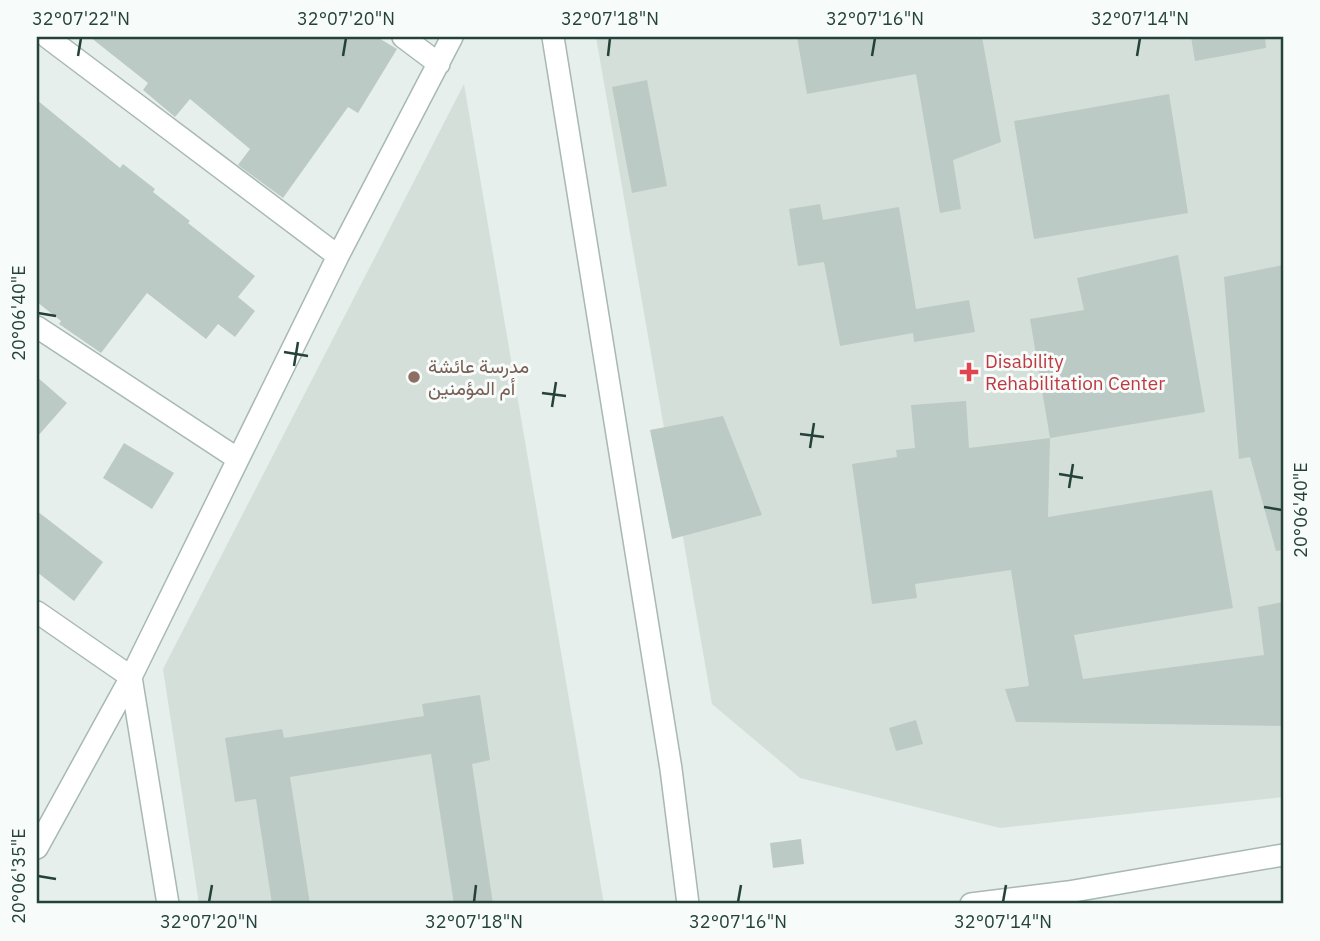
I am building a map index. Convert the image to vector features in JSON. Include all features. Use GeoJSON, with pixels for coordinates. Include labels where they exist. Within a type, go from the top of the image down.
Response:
{"type":"FeatureCollection","features":[{"type":"Feature","properties":{"kind":"street"},"geometry":{"type":"LineString","coordinates":[[47,37],[338,256]]}},
{"type":"Feature","properties":{"kind":"street"},"geometry":{"type":"LineString","coordinates":[[403,37],[439,64]]}},
{"type":"Feature","properties":{"kind":"street"},"geometry":{"type":"LineString","coordinates":[[37,848],[131,677],[338,256],[452,37]]}},
{"type":"Feature","properties":{"kind":"street"},"geometry":{"type":"LineString","coordinates":[[553,37],[671,769],[688,904]]}},
{"type":"Feature","properties":{"kind":"street"},"geometry":{"type":"LineString","coordinates":[[37,327],[238,459]]}},
{"type":"Feature","properties":{"kind":"street"},"geometry":{"type":"LineString","coordinates":[[37,612],[131,677],[168,904]]}},
{"type":"Feature","properties":{"kind":"street"},"geometry":{"type":"LineString","coordinates":[[971,904],[1069,898],[1283,855]]}},
{"type":"Feature","properties":{"kind":"shaded area","name":"Disability Rehabilitation Center"},"geometry":{"type":"Polygon","coordinates":[[[596,37],[1283,37],[1283,797],[1000,828],[800,778],[712,704],[596,37]]]}},
{"type":"Feature","properties":{"kind":"shaded area","name":"مدرسة عائشة أم المؤمنين"},"geometry":{"type":"Polygon","coordinates":[[[464,84],[604,904],[199,904],[163,669],[464,84]]]}},
{"type":"Feature","properties":{"kind":"building"},"geometry":{"type":"Polygon","coordinates":[[[90,37],[377,37],[397,49],[358,113],[348,107],[283,198],[238,165],[250,149],[190,99],[175,117],[143,90],[148,83],[90,37]]]}},
{"type":"Feature","properties":{"kind":"building"},"geometry":{"type":"Polygon","coordinates":[[[797,37],[982,37],[1001,142],[953,160],[961,209],[940,213],[916,74],[807,94],[797,37]]]}},
{"type":"Feature","properties":{"kind":"building"},"geometry":{"type":"Polygon","coordinates":[[[1191,37],[1265,37],[1266,48],[1195,61],[1191,37]]]}},
{"type":"Feature","properties":{"kind":"building"},"geometry":{"type":"Polygon","coordinates":[[[647,80],[667,186],[632,193],[612,87],[647,80]]]}},
{"type":"Feature","properties":{"kind":"building"},"geometry":{"type":"Polygon","coordinates":[[[1169,94],[1188,213],[1034,239],[1014,121],[1169,94]]]}},
{"type":"Feature","properties":{"kind":"building"},"geometry":{"type":"Polygon","coordinates":[[[37,100],[120,168],[123,164],[155,189],[153,192],[190,221],[188,223],[255,276],[238,297],[255,311],[235,337],[218,324],[206,339],[147,293],[101,353],[59,324],[61,321],[37,302],[37,100]]]}},
{"type":"Feature","properties":{"kind":"building"},"geometry":{"type":"Polygon","coordinates":[[[820,204],[823,220],[899,207],[916,309],[969,300],[975,332],[914,342],[913,333],[840,346],[824,262],[798,266],[789,209],[820,204]]]}},
{"type":"Feature","properties":{"kind":"building"},"geometry":{"type":"Polygon","coordinates":[[[1178,255],[1205,412],[1050,438],[1030,319],[1084,310],[1077,278],[1178,255]]]}},
{"type":"Feature","properties":{"kind":"building"},"geometry":{"type":"Polygon","coordinates":[[[1283,265],[1283,550],[1276,551],[1250,457],[1239,459],[1224,277],[1283,265]]]}},
{"type":"Feature","properties":{"kind":"building"},"geometry":{"type":"Polygon","coordinates":[[[37,377],[67,403],[37,437],[37,377]]]}},
{"type":"Feature","properties":{"kind":"building"},"geometry":{"type":"Polygon","coordinates":[[[966,401],[969,448],[1050,438],[1048,517],[1212,490],[1233,608],[1074,635],[1083,679],[1264,655],[1258,607],[1283,602],[1283,726],[1016,722],[1005,689],[1029,686],[1011,570],[915,584],[917,598],[872,604],[852,464],[897,457],[896,450],[915,448],[911,405],[966,401]]]}},
{"type":"Feature","properties":{"kind":"building"},"geometry":{"type":"Polygon","coordinates":[[[723,416],[762,515],[672,539],[650,430],[723,416]]]}},
{"type":"Feature","properties":{"kind":"building"},"geometry":{"type":"Polygon","coordinates":[[[124,443],[174,473],[152,509],[103,478],[124,443]]]}},
{"type":"Feature","properties":{"kind":"building"},"geometry":{"type":"Polygon","coordinates":[[[37,511],[103,562],[74,601],[37,572],[37,511]]]}},
{"type":"Feature","properties":{"kind":"building"},"geometry":{"type":"Polygon","coordinates":[[[480,695],[490,760],[472,764],[493,904],[454,904],[431,754],[290,777],[310,904],[272,904],[256,799],[235,802],[225,738],[282,729],[284,738],[424,716],[422,704],[480,695]]]}},
{"type":"Feature","properties":{"kind":"building"},"geometry":{"type":"Polygon","coordinates":[[[916,720],[923,744],[896,751],[889,728],[916,720]]]}},
{"type":"Feature","properties":{"kind":"building"},"geometry":{"type":"Polygon","coordinates":[[[801,839],[804,864],[773,868],[770,843],[801,839]]]}},
{"type":"Feature","properties":{"kind":"place","name":"Disability Rehabilitation Center"},"geometry":{"type":"Point","coordinates":[969,372]}},
{"type":"Feature","properties":{"kind":"place","name":"مدرسة عائشة أم المؤمنين"},"geometry":{"type":"Point","coordinates":[414,377]}}]}
